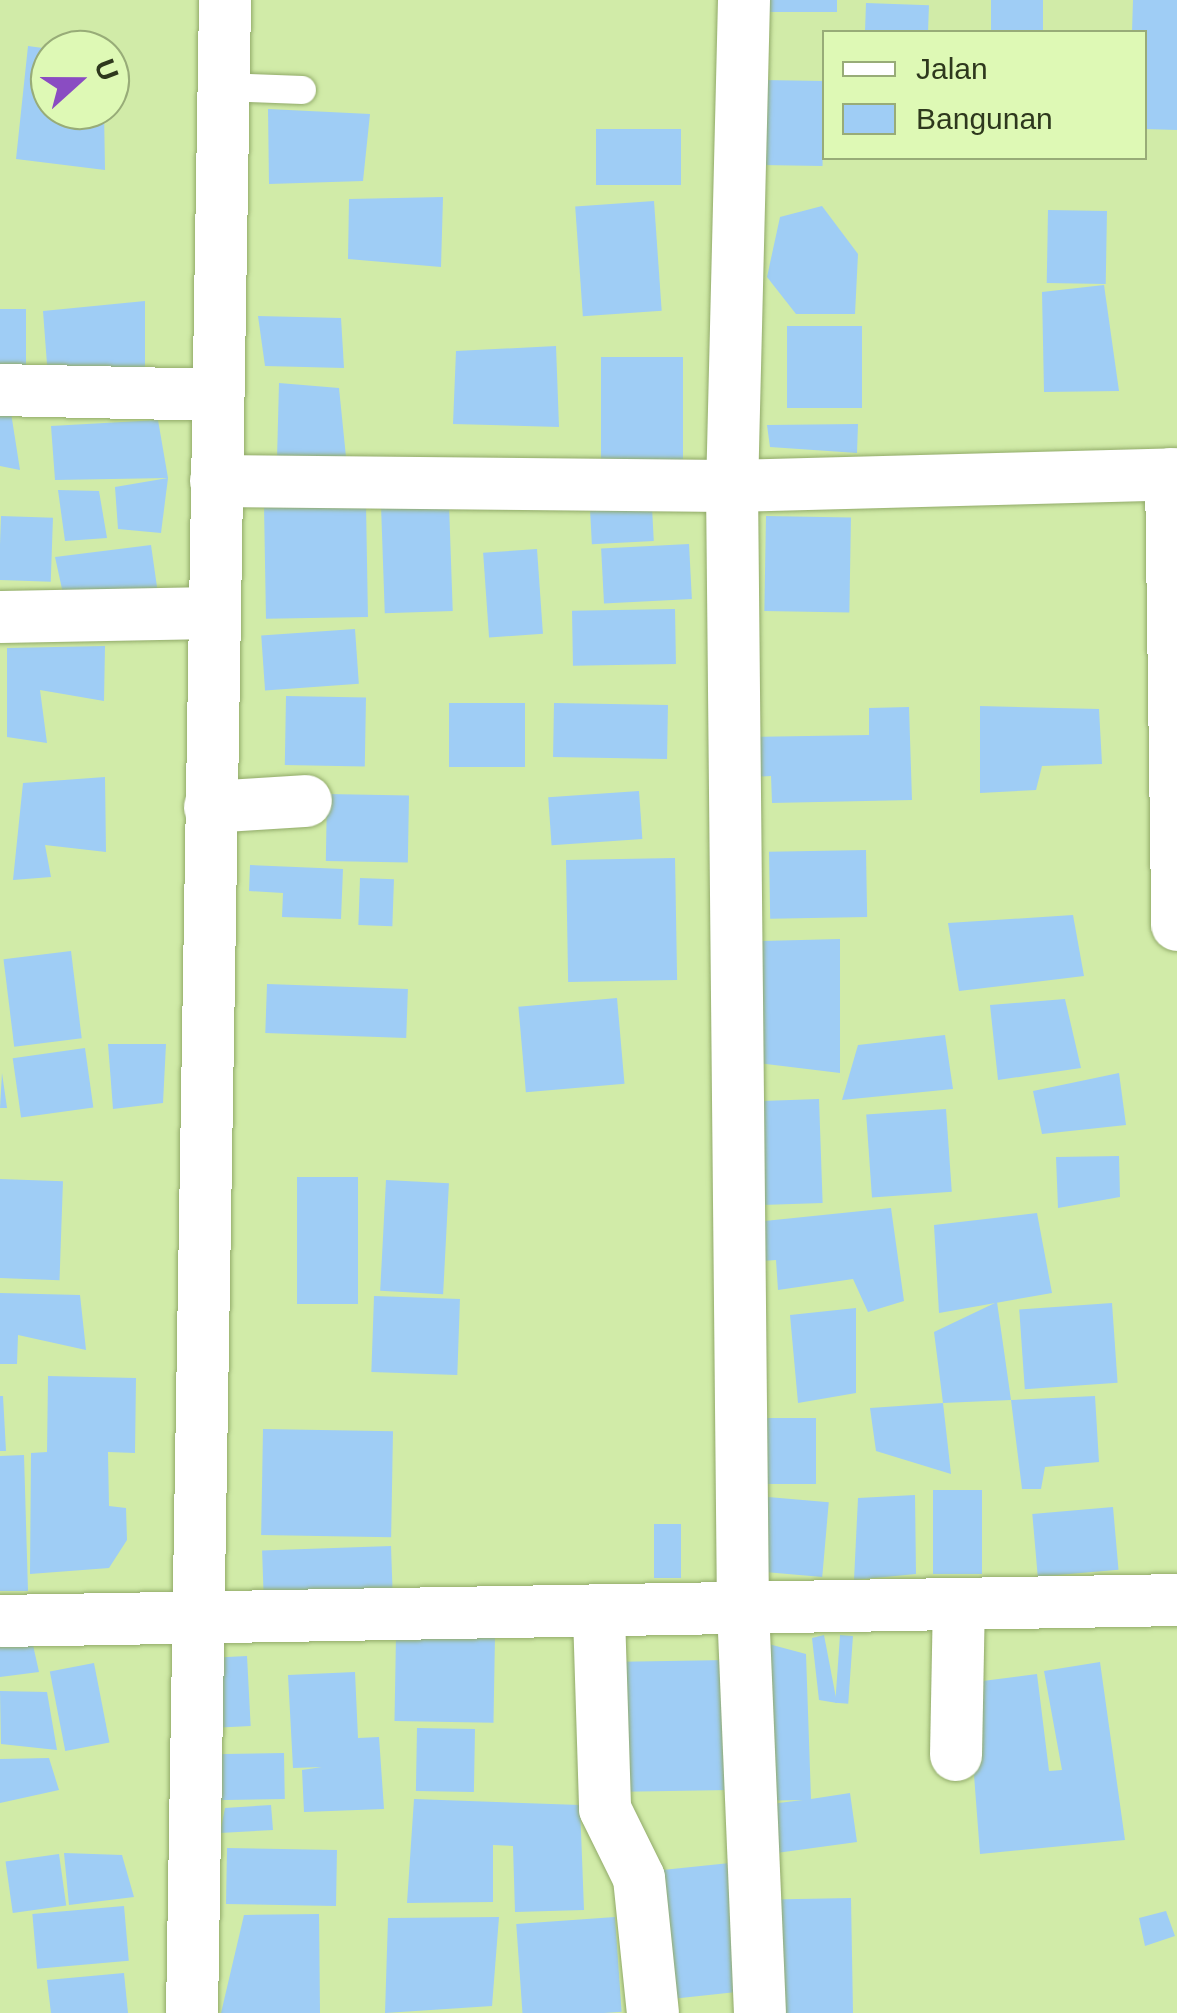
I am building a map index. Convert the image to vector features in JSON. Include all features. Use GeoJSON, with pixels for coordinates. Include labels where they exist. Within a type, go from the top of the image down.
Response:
{"type":"FeatureCollection","features":[{"type":"Feature","properties":{"kind":"street"},"geometry":{"type":"LineString","coordinates":[[192,2013],[193,1620],[225,0]]}},
{"type":"Feature","properties":{"kind":"street"},"geometry":{"type":"LineString","coordinates":[[744,0],[732,486],[743,1608],[760,2013]]}},
{"type":"Feature","properties":{"kind":"street"},"geometry":{"type":"LineString","coordinates":[[0,390],[217,395]]}},
{"type":"Feature","properties":{"kind":"street"},"geometry":{"type":"LineString","coordinates":[[216,481],[732,486],[1174,474],[1177,924]]}},
{"type":"Feature","properties":{"kind":"street"},"geometry":{"type":"LineString","coordinates":[[0,617],[213,613]]}},
{"type":"Feature","properties":{"kind":"street"},"geometry":{"type":"LineString","coordinates":[[210,807],[306,800]]}},
{"type":"Feature","properties":{"kind":"street"},"geometry":{"type":"LineString","coordinates":[[0,1621],[599,1615],[743,1608],[1177,1600]]}},
{"type":"Feature","properties":{"kind":"street"},"geometry":{"type":"LineString","coordinates":[[956,1756],[960,1605]]}},
{"type":"Feature","properties":{"kind":"street"},"geometry":{"type":"LineString","coordinates":[[599,1615],[605,1808],[642,1890],[653,2013]]}},
{"type":"Feature","properties":{"kind":"lane"},"geometry":{"type":"LineString","coordinates":[[223,87],[302,90]]}},
{"type":"Feature","properties":{"kind":"building"},"geometry":{"type":"Polygon","coordinates":[[[763,0],[837,0],[837,12],[763,12],[763,0]]]}},
{"type":"Feature","properties":{"kind":"building"},"geometry":{"type":"Polygon","coordinates":[[[991,0],[1043,0],[1043,30],[991,30],[991,0]]]}},
{"type":"Feature","properties":{"kind":"building"},"geometry":{"type":"Polygon","coordinates":[[[1133,0],[1177,0],[1177,130],[1147,129],[1147,30],[1132,30],[1133,0]]]}},
{"type":"Feature","properties":{"kind":"building"},"geometry":{"type":"Polygon","coordinates":[[[866,3],[929,5],[928,30],[865,30],[866,3]]]}},
{"type":"Feature","properties":{"kind":"building"},"geometry":{"type":"Polygon","coordinates":[[[28,46],[30,130],[104,130],[105,170],[16,159],[28,46]]]}},
{"type":"Feature","properties":{"kind":"building"},"geometry":{"type":"Polygon","coordinates":[[[760,80],[822,81],[823,166],[759,165],[760,80]]]}},
{"type":"Feature","properties":{"kind":"building"},"geometry":{"type":"Polygon","coordinates":[[[268,109],[370,114],[363,181],[269,184],[268,109]]]}},
{"type":"Feature","properties":{"kind":"building"},"geometry":{"type":"Polygon","coordinates":[[[596,129],[681,129],[681,185],[596,185],[596,129]]]}},
{"type":"Feature","properties":{"kind":"building"},"geometry":{"type":"Polygon","coordinates":[[[443,197],[441,267],[348,259],[349,199],[443,197]]]}},
{"type":"Feature","properties":{"kind":"building"},"geometry":{"type":"Polygon","coordinates":[[[654,201],[662,311],[583,316],[575,207],[654,201]]]}},
{"type":"Feature","properties":{"kind":"building"},"geometry":{"type":"Polygon","coordinates":[[[822,206],[858,254],[855,314],[796,314],[767,277],[780,217],[822,206]]]}},
{"type":"Feature","properties":{"kind":"building"},"geometry":{"type":"Polygon","coordinates":[[[1048,210],[1107,211],[1106,284],[1047,283],[1048,210]]]}},
{"type":"Feature","properties":{"kind":"building"},"geometry":{"type":"Polygon","coordinates":[[[1104,285],[1119,391],[1044,392],[1042,292],[1104,285]]]}},
{"type":"Feature","properties":{"kind":"building"},"geometry":{"type":"Polygon","coordinates":[[[145,301],[145,376],[49,391],[43,311],[145,301]]]}},
{"type":"Feature","properties":{"kind":"building"},"geometry":{"type":"Polygon","coordinates":[[[0,309],[26,309],[26,374],[0,374],[0,309]]]}},
{"type":"Feature","properties":{"kind":"building"},"geometry":{"type":"Polygon","coordinates":[[[258,316],[341,318],[344,368],[265,366],[258,316]]]}},
{"type":"Feature","properties":{"kind":"building"},"geometry":{"type":"Polygon","coordinates":[[[787,326],[862,326],[862,408],[787,408],[787,326]]]}},
{"type":"Feature","properties":{"kind":"building"},"geometry":{"type":"Polygon","coordinates":[[[556,346],[559,427],[453,424],[456,351],[556,346]]]}},
{"type":"Feature","properties":{"kind":"building"},"geometry":{"type":"Polygon","coordinates":[[[601,357],[683,357],[683,466],[601,466],[601,357]]]}},
{"type":"Feature","properties":{"kind":"building"},"geometry":{"type":"Polygon","coordinates":[[[279,383],[339,388],[346,457],[277,459],[279,383]]]}},
{"type":"Feature","properties":{"kind":"building"},"geometry":{"type":"Polygon","coordinates":[[[0,400],[9,400],[20,470],[0,466],[0,400]]]}},
{"type":"Feature","properties":{"kind":"building"},"geometry":{"type":"Polygon","coordinates":[[[158,420],[168,478],[55,480],[51,426],[158,420]]]}},
{"type":"Feature","properties":{"kind":"building"},"geometry":{"type":"Polygon","coordinates":[[[858,424],[857,453],[770,447],[767,425],[858,424]]]}},
{"type":"Feature","properties":{"kind":"building"},"geometry":{"type":"Polygon","coordinates":[[[168,478],[161,533],[118,529],[115,487],[168,478]]]}},
{"type":"Feature","properties":{"kind":"building"},"geometry":{"type":"Polygon","coordinates":[[[58,490],[99,491],[107,538],[65,541],[58,490]]]}},
{"type":"Feature","properties":{"kind":"building"},"geometry":{"type":"Polygon","coordinates":[[[366,504],[368,617],[266,619],[264,506],[366,504]]]}},
{"type":"Feature","properties":{"kind":"building"},"geometry":{"type":"Polygon","coordinates":[[[449,504],[453,611],[385,613],[381,506],[449,504]]]}},
{"type":"Feature","properties":{"kind":"building"},"geometry":{"type":"Polygon","coordinates":[[[652,507],[654,541],[592,544],[590,510],[652,507]]]}},
{"type":"Feature","properties":{"kind":"building"},"geometry":{"type":"Polygon","coordinates":[[[1,516],[53,518],[51,582],[0,580],[1,516]]]}},
{"type":"Feature","properties":{"kind":"building"},"geometry":{"type":"Polygon","coordinates":[[[766,516],[851,517],[849,612],[764,611],[766,516]]]}},
{"type":"Feature","properties":{"kind":"building"},"geometry":{"type":"Polygon","coordinates":[[[689,544],[692,599],[604,604],[601,549],[689,544]]]}},
{"type":"Feature","properties":{"kind":"building"},"geometry":{"type":"Polygon","coordinates":[[[151,545],[158,594],[64,598],[55,557],[151,545]]]}},
{"type":"Feature","properties":{"kind":"building"},"geometry":{"type":"Polygon","coordinates":[[[537,549],[543,634],[489,638],[483,553],[537,549]]]}},
{"type":"Feature","properties":{"kind":"building"},"geometry":{"type":"Polygon","coordinates":[[[675,609],[676,664],[573,666],[572,611],[675,609]]]}},
{"type":"Feature","properties":{"kind":"building"},"geometry":{"type":"Polygon","coordinates":[[[355,629],[359,684],[265,690],[261,636],[355,629]]]}},
{"type":"Feature","properties":{"kind":"building"},"geometry":{"type":"Polygon","coordinates":[[[105,646],[104,701],[40,690],[47,743],[7,737],[7,648],[105,646]]]}},
{"type":"Feature","properties":{"kind":"building"},"geometry":{"type":"Polygon","coordinates":[[[286,696],[366,697],[365,766],[285,765],[286,696]]]}},
{"type":"Feature","properties":{"kind":"building"},"geometry":{"type":"Polygon","coordinates":[[[449,703],[525,703],[525,767],[449,767],[449,703]]]}},
{"type":"Feature","properties":{"kind":"building"},"geometry":{"type":"Polygon","coordinates":[[[554,703],[668,705],[667,759],[553,757],[554,703]]]}},
{"type":"Feature","properties":{"kind":"building"},"geometry":{"type":"Polygon","coordinates":[[[980,706],[1099,709],[1102,764],[1042,766],[1036,790],[980,793],[980,706]]]}},
{"type":"Feature","properties":{"kind":"building"},"geometry":{"type":"Polygon","coordinates":[[[909,707],[912,800],[772,803],[771,776],[747,777],[746,737],[869,735],[869,708],[909,707]]]}},
{"type":"Feature","properties":{"kind":"building"},"geometry":{"type":"Polygon","coordinates":[[[105,777],[106,852],[45,845],[51,877],[13,880],[23,783],[105,777]]]}},
{"type":"Feature","properties":{"kind":"building"},"geometry":{"type":"Polygon","coordinates":[[[639,791],[642,839],[552,845],[548,797],[639,791]]]}},
{"type":"Feature","properties":{"kind":"building"},"geometry":{"type":"Polygon","coordinates":[[[327,794],[409,795],[408,862],[326,861],[327,794]]]}},
{"type":"Feature","properties":{"kind":"building"},"geometry":{"type":"Polygon","coordinates":[[[866,850],[867,917],[770,919],[769,852],[866,850]]]}},
{"type":"Feature","properties":{"kind":"building"},"geometry":{"type":"Polygon","coordinates":[[[675,858],[677,980],[568,982],[566,860],[675,858]]]}},
{"type":"Feature","properties":{"kind":"building"},"geometry":{"type":"Polygon","coordinates":[[[250,865],[343,869],[341,919],[282,917],[283,893],[249,891],[250,865]]]}},
{"type":"Feature","properties":{"kind":"building"},"geometry":{"type":"Polygon","coordinates":[[[360,878],[394,879],[392,926],[358,925],[360,878]]]}},
{"type":"Feature","properties":{"kind":"building"},"geometry":{"type":"Polygon","coordinates":[[[1073,915],[1084,976],[959,991],[948,923],[1073,915]]]}},
{"type":"Feature","properties":{"kind":"building"},"geometry":{"type":"Polygon","coordinates":[[[840,939],[840,1073],[749,1062],[761,941],[840,939]]]}},
{"type":"Feature","properties":{"kind":"building"},"geometry":{"type":"Polygon","coordinates":[[[71,951],[82,1038],[14,1047],[4,959],[71,951]]]}},
{"type":"Feature","properties":{"kind":"building"},"geometry":{"type":"Polygon","coordinates":[[[267,984],[408,989],[406,1038],[265,1033],[267,984]]]}},
{"type":"Feature","properties":{"kind":"building"},"geometry":{"type":"Polygon","coordinates":[[[617,998],[624,1084],[526,1092],[518,1007],[617,998]]]}},
{"type":"Feature","properties":{"kind":"building"},"geometry":{"type":"Polygon","coordinates":[[[1065,999],[1081,1068],[998,1080],[990,1005],[1065,999]]]}},
{"type":"Feature","properties":{"kind":"building"},"geometry":{"type":"Polygon","coordinates":[[[945,1035],[953,1089],[842,1100],[858,1045],[945,1035]]]}},
{"type":"Feature","properties":{"kind":"building"},"geometry":{"type":"Polygon","coordinates":[[[108,1044],[166,1044],[163,1103],[113,1109],[108,1044]]]}},
{"type":"Feature","properties":{"kind":"building"},"geometry":{"type":"Polygon","coordinates":[[[85,1048],[93,1107],[21,1118],[13,1058],[85,1048]]]}},
{"type":"Feature","properties":{"kind":"building"},"geometry":{"type":"Polygon","coordinates":[[[2,1073],[7,1108],[0,1108],[2,1073]]]}},
{"type":"Feature","properties":{"kind":"building"},"geometry":{"type":"Polygon","coordinates":[[[1119,1073],[1126,1125],[1042,1134],[1033,1091],[1119,1073]]]}},
{"type":"Feature","properties":{"kind":"building"},"geometry":{"type":"Polygon","coordinates":[[[819,1099],[823,1203],[751,1205],[747,1102],[819,1099]]]}},
{"type":"Feature","properties":{"kind":"building"},"geometry":{"type":"Polygon","coordinates":[[[946,1109],[952,1192],[872,1197],[866,1115],[946,1109]]]}},
{"type":"Feature","properties":{"kind":"building"},"geometry":{"type":"Polygon","coordinates":[[[1119,1156],[1120,1197],[1058,1208],[1056,1157],[1119,1156]]]}},
{"type":"Feature","properties":{"kind":"building"},"geometry":{"type":"Polygon","coordinates":[[[297,1177],[358,1177],[358,1304],[297,1304],[297,1177]]]}},
{"type":"Feature","properties":{"kind":"building"},"geometry":{"type":"Polygon","coordinates":[[[0,1179],[63,1181],[60,1280],[0,1278],[0,1179]]]}},
{"type":"Feature","properties":{"kind":"building"},"geometry":{"type":"Polygon","coordinates":[[[386,1180],[449,1183],[443,1294],[380,1291],[386,1180]]]}},
{"type":"Feature","properties":{"kind":"building"},"geometry":{"type":"Polygon","coordinates":[[[891,1208],[904,1301],[868,1312],[853,1279],[778,1290],[776,1260],[749,1262],[754,1222],[891,1208]]]}},
{"type":"Feature","properties":{"kind":"building"},"geometry":{"type":"Polygon","coordinates":[[[1037,1213],[1052,1293],[939,1313],[934,1225],[1037,1213]]]}},
{"type":"Feature","properties":{"kind":"building"},"geometry":{"type":"Polygon","coordinates":[[[0,1293],[80,1295],[86,1350],[18,1335],[17,1364],[0,1364],[0,1293]]]}},
{"type":"Feature","properties":{"kind":"building"},"geometry":{"type":"Polygon","coordinates":[[[374,1296],[460,1299],[457,1375],[371,1372],[374,1296]]]}},
{"type":"Feature","properties":{"kind":"building"},"geometry":{"type":"Polygon","coordinates":[[[997,1302],[1011,1400],[943,1403],[934,1332],[997,1302]]]}},
{"type":"Feature","properties":{"kind":"building"},"geometry":{"type":"Polygon","coordinates":[[[1112,1303],[1118,1383],[1025,1389],[1019,1309],[1112,1303]]]}},
{"type":"Feature","properties":{"kind":"building"},"geometry":{"type":"Polygon","coordinates":[[[856,1308],[856,1393],[798,1403],[790,1315],[856,1308]]]}},
{"type":"Feature","properties":{"kind":"building"},"geometry":{"type":"Polygon","coordinates":[[[48,1376],[136,1378],[135,1453],[108,1452],[109,1506],[126,1508],[127,1540],[109,1568],[30,1574],[31,1453],[47,1452],[48,1376]]]}},
{"type":"Feature","properties":{"kind":"building"},"geometry":{"type":"Polygon","coordinates":[[[3,1396],[6,1451],[0,1451],[3,1396]]]}},
{"type":"Feature","properties":{"kind":"building"},"geometry":{"type":"Polygon","coordinates":[[[1095,1396],[1099,1462],[1045,1467],[1041,1489],[1022,1489],[1011,1400],[1095,1396]]]}},
{"type":"Feature","properties":{"kind":"building"},"geometry":{"type":"Polygon","coordinates":[[[943,1403],[951,1474],[876,1451],[870,1408],[943,1403]]]}},
{"type":"Feature","properties":{"kind":"building"},"geometry":{"type":"Polygon","coordinates":[[[765,1418],[816,1418],[816,1484],[765,1484],[765,1418]]]}},
{"type":"Feature","properties":{"kind":"building"},"geometry":{"type":"Polygon","coordinates":[[[263,1429],[393,1431],[391,1537],[261,1535],[263,1429]]]}},
{"type":"Feature","properties":{"kind":"building"},"geometry":{"type":"Polygon","coordinates":[[[24,1455],[28,1591],[0,1591],[0,1456],[24,1455]]]}},
{"type":"Feature","properties":{"kind":"building"},"geometry":{"type":"Polygon","coordinates":[[[933,1490],[982,1490],[982,1574],[933,1574],[933,1490]]]}},
{"type":"Feature","properties":{"kind":"building"},"geometry":{"type":"Polygon","coordinates":[[[915,1495],[916,1574],[854,1580],[858,1498],[915,1495]]]}},
{"type":"Feature","properties":{"kind":"building"},"geometry":{"type":"Polygon","coordinates":[[[768,1497],[829,1502],[822,1577],[761,1572],[768,1497]]]}},
{"type":"Feature","properties":{"kind":"building"},"geometry":{"type":"Polygon","coordinates":[[[1113,1507],[1118,1570],[1038,1577],[1032,1514],[1113,1507]]]}},
{"type":"Feature","properties":{"kind":"building"},"geometry":{"type":"Polygon","coordinates":[[[654,1524],[681,1524],[681,1578],[654,1578],[654,1524]]]}},
{"type":"Feature","properties":{"kind":"building"},"geometry":{"type":"Polygon","coordinates":[[[391,1546],[393,1596],[264,1600],[262,1551],[391,1546]]]}},
{"type":"Feature","properties":{"kind":"building"},"geometry":{"type":"Polygon","coordinates":[[[396,1635],[495,1637],[493,1723],[394,1721],[396,1635]]]}},
{"type":"Feature","properties":{"kind":"building"},"geometry":{"type":"Polygon","coordinates":[[[824,1635],[837,1703],[819,1700],[812,1638],[824,1635]]]}},
{"type":"Feature","properties":{"kind":"building"},"geometry":{"type":"Polygon","coordinates":[[[840,1635],[853,1636],[848,1704],[835,1703],[840,1635]]]}},
{"type":"Feature","properties":{"kind":"building"},"geometry":{"type":"Polygon","coordinates":[[[754,1640],[806,1654],[811,1799],[850,1793],[857,1842],[769,1854],[761,1805],[803,1800],[756,1801],[754,1640]]]}},
{"type":"Feature","properties":{"kind":"building"},"geometry":{"type":"Polygon","coordinates":[[[33,1645],[39,1672],[0,1677],[0,1647],[33,1645]]]}},
{"type":"Feature","properties":{"kind":"building"},"geometry":{"type":"Polygon","coordinates":[[[247,1656],[251,1726],[216,1728],[212,1658],[247,1656]]]}},
{"type":"Feature","properties":{"kind":"building"},"geometry":{"type":"Polygon","coordinates":[[[728,1660],[730,1790],[624,1792],[622,1662],[728,1660]]]}},
{"type":"Feature","properties":{"kind":"building"},"geometry":{"type":"Polygon","coordinates":[[[1100,1662],[1125,1840],[980,1854],[967,1683],[1037,1674],[1049,1771],[1062,1770],[1044,1671],[1100,1662]]]}},
{"type":"Feature","properties":{"kind":"building"},"geometry":{"type":"Polygon","coordinates":[[[94,1663],[109,1743],[65,1751],[50,1672],[94,1663]]]}},
{"type":"Feature","properties":{"kind":"building"},"geometry":{"type":"Polygon","coordinates":[[[355,1672],[358,1738],[379,1737],[384,1809],[304,1812],[302,1770],[322,1767],[293,1768],[288,1675],[355,1672]]]}},
{"type":"Feature","properties":{"kind":"building"},"geometry":{"type":"Polygon","coordinates":[[[0,1691],[47,1692],[57,1750],[1,1744],[0,1691]]]}},
{"type":"Feature","properties":{"kind":"building"},"geometry":{"type":"Polygon","coordinates":[[[417,1728],[475,1729],[474,1792],[416,1791],[417,1728]]]}},
{"type":"Feature","properties":{"kind":"building"},"geometry":{"type":"Polygon","coordinates":[[[284,1753],[285,1799],[210,1800],[209,1754],[284,1753]]]}},
{"type":"Feature","properties":{"kind":"building"},"geometry":{"type":"Polygon","coordinates":[[[49,1758],[59,1790],[0,1803],[0,1759],[49,1758]]]}},
{"type":"Feature","properties":{"kind":"building"},"geometry":{"type":"Polygon","coordinates":[[[414,1799],[580,1805],[584,1910],[515,1912],[513,1846],[493,1845],[493,1902],[407,1903],[414,1799]]]}},
{"type":"Feature","properties":{"kind":"building"},"geometry":{"type":"Polygon","coordinates":[[[271,1805],[273,1830],[220,1833],[225,1808],[271,1805]]]}},
{"type":"Feature","properties":{"kind":"building"},"geometry":{"type":"Polygon","coordinates":[[[227,1848],[337,1850],[336,1906],[226,1904],[227,1848]]]}},
{"type":"Feature","properties":{"kind":"building"},"geometry":{"type":"Polygon","coordinates":[[[64,1853],[122,1855],[134,1897],[69,1905],[64,1853]]]}},
{"type":"Feature","properties":{"kind":"building"},"geometry":{"type":"Polygon","coordinates":[[[59,1854],[66,1905],[13,1913],[6,1862],[59,1854]]]}},
{"type":"Feature","properties":{"kind":"building"},"geometry":{"type":"Polygon","coordinates":[[[730,1863],[743,1991],[676,1998],[662,1870],[730,1863]]]}},
{"type":"Feature","properties":{"kind":"building"},"geometry":{"type":"Polygon","coordinates":[[[851,1898],[853,2013],[774,2013],[772,1899],[851,1898]]]}},
{"type":"Feature","properties":{"kind":"building"},"geometry":{"type":"Polygon","coordinates":[[[124,1906],[129,1961],[37,1969],[32,1914],[124,1906]]]}},
{"type":"Feature","properties":{"kind":"building"},"geometry":{"type":"Polygon","coordinates":[[[1166,1911],[1175,1936],[1145,1946],[1139,1918],[1166,1911]]]}},
{"type":"Feature","properties":{"kind":"building"},"geometry":{"type":"Polygon","coordinates":[[[319,1914],[320,2013],[221,2013],[244,1915],[319,1914]]]}},
{"type":"Feature","properties":{"kind":"building"},"geometry":{"type":"Polygon","coordinates":[[[499,1917],[492,2006],[385,2013],[388,1918],[499,1917]]]}},
{"type":"Feature","properties":{"kind":"building"},"geometry":{"type":"Polygon","coordinates":[[[615,1917],[622,2012],[522,2013],[516,1924],[615,1917]]]}},
{"type":"Feature","properties":{"kind":"building"},"geometry":{"type":"Polygon","coordinates":[[[124,1973],[128,2013],[51,2013],[47,1980],[124,1973]]]}}]}
